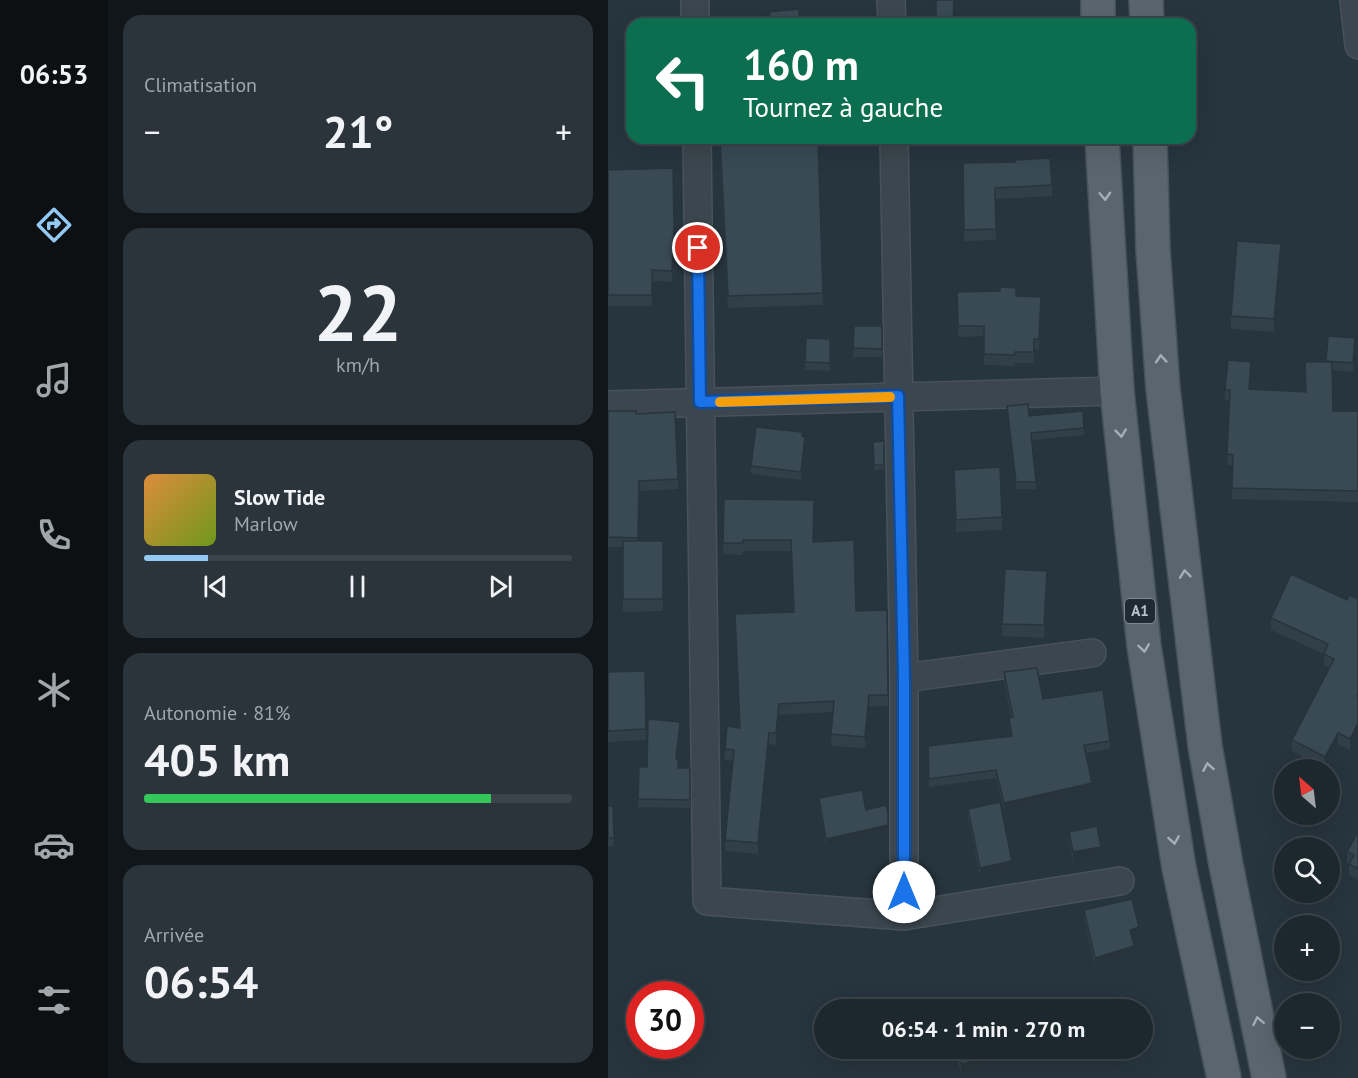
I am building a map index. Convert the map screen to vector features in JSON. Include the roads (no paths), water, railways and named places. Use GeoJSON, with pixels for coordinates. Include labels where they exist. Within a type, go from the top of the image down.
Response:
{"type":"FeatureCollection","features":[{"type":"Feature","properties":{"kind":"main road"},"geometry":{"type":"LineString","coordinates":[[1098,0],[1098,18]]}},
{"type":"Feature","properties":{"kind":"main road"},"geometry":{"type":"LineString","coordinates":[[1146,0],[1147,18]]}},
{"type":"Feature","properties":{"kind":"main road","name":"A1"},"geometry":{"type":"LineString","coordinates":[[1102,144],[1117,391],[1145,657],[1179,867],[1224,1078]]}},
{"type":"Feature","properties":{"kind":"main road"},"geometry":{"type":"LineString","coordinates":[[1150,144],[1152,250],[1163,389],[1205,746],[1226,866],[1269,1078]]}},
{"type":"Feature","properties":{"kind":"street"},"geometry":{"type":"LineString","coordinates":[[695,0],[695,18]]}},
{"type":"Feature","properties":{"kind":"street"},"geometry":{"type":"LineString","coordinates":[[891,0],[892,18]]}},
{"type":"Feature","properties":{"kind":"street"},"geometry":{"type":"LineString","coordinates":[[1354,0],[1358,45]]}},
{"type":"Feature","properties":{"kind":"street"},"geometry":{"type":"LineString","coordinates":[[696,144],[707,901],[904,916],[1120,881]]}},
{"type":"Feature","properties":{"kind":"street"},"geometry":{"type":"LineString","coordinates":[[894,144],[904,678],[904,916]]}},
{"type":"Feature","properties":{"kind":"street"},"geometry":{"type":"LineString","coordinates":[[608,405],[1117,391]]}},
{"type":"Feature","properties":{"kind":"street"},"geometry":{"type":"LineString","coordinates":[[904,678],[1092,653]]}}]}
